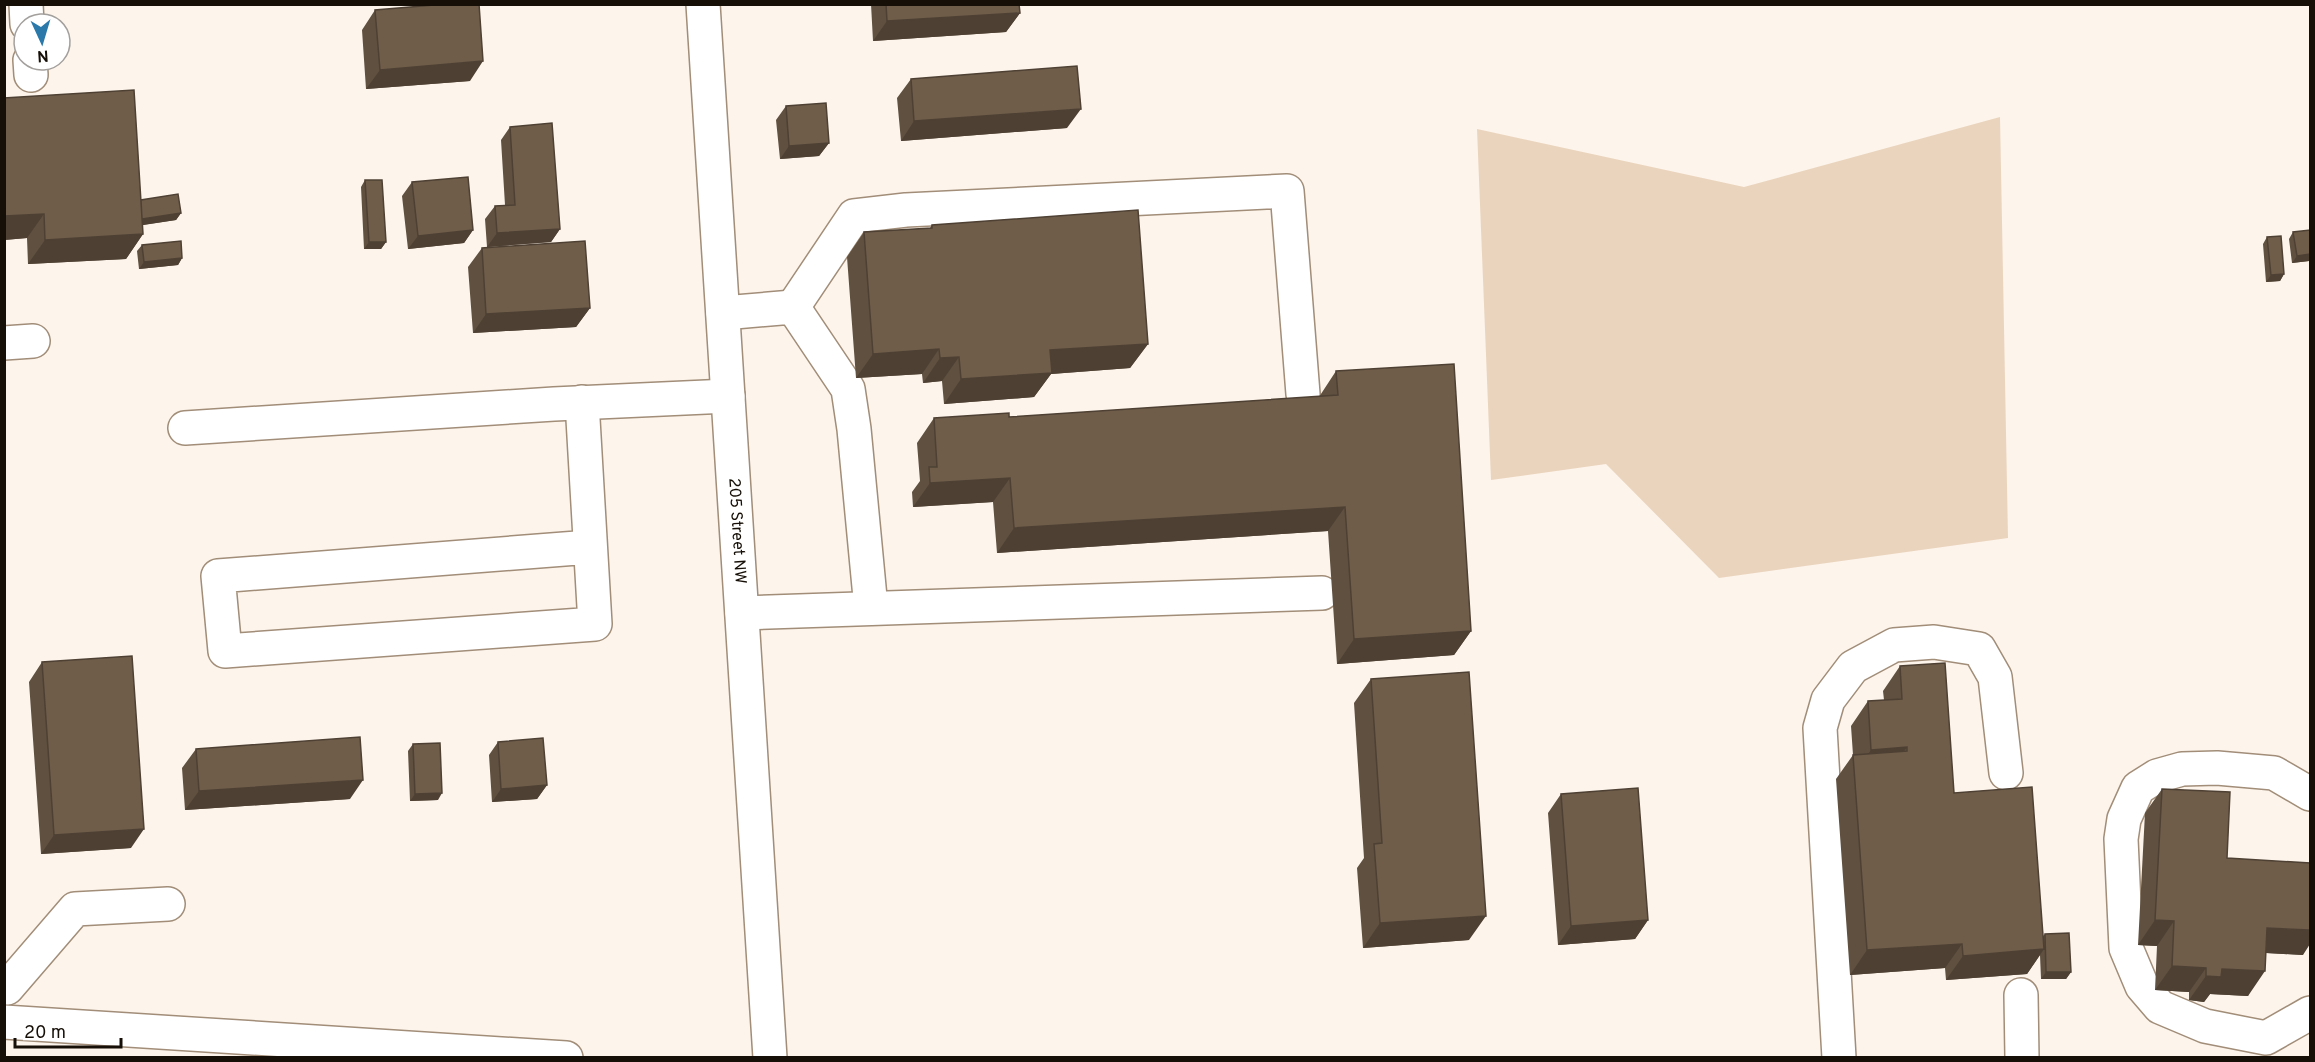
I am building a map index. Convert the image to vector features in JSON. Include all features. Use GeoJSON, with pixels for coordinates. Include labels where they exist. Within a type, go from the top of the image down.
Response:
{"type":"FeatureCollection","features":[{"type":"Feature","properties":{"kind":"street","name":"205 Street NW"},"geometry":{"type":"LineString","coordinates":[[703,4],[770,1058]]}},
{"type":"Feature","properties":{"kind":"street"},"geometry":{"type":"LineString","coordinates":[[793,307],[854,216],[906,210],[1287,191],[1303,394]]}},
{"type":"Feature","properties":{"kind":"street"},"geometry":{"type":"LineString","coordinates":[[723,313],[793,307]]}},
{"type":"Feature","properties":{"kind":"street"},"geometry":{"type":"LineString","coordinates":[[793,307],[848,389],[871,608]]}},
{"type":"Feature","properties":{"kind":"street"},"geometry":{"type":"LineString","coordinates":[[185,428],[582,402],[728,396]]}},
{"type":"Feature","properties":{"kind":"street"},"geometry":{"type":"LineString","coordinates":[[582,402],[595,624],[225,651],[218,576],[590,548]]}},
{"type":"Feature","properties":{"kind":"street"},"geometry":{"type":"LineString","coordinates":[[742,613],[1322,593]]}},
{"type":"Feature","properties":{"kind":"street"},"geometry":{"type":"LineString","coordinates":[[1839,1058],[1820,728],[1828,700],[1853,667],[1894,645],[1934,642],[1979,650],[1995,677],[2006,773]]}},
{"type":"Feature","properties":{"kind":"street"},"geometry":{"type":"LineString","coordinates":[[2310,794],[2274,773],[2217,768],[2182,769],[2157,776],[2138,788],[2124,819],[2121,839],[2126,948],[2142,986],[2160,1006],[2205,1026],[2265,1048],[2310,1013]]}},
{"type":"Feature","properties":{"kind":"street"},"geometry":{"type":"LineString","coordinates":[[168,904],[75,909],[6,974],[7,1022],[566,1058]]}},
{"type":"Feature","properties":{"kind":"street"},"geometry":{"type":"LineString","coordinates":[[2021,995],[2022,1058]]}},
{"type":"Feature","properties":{"kind":"shaded area"},"geometry":{"type":"Polygon","coordinates":[[[2000,117],[2008,538],[1719,578],[1606,464],[1491,480],[1477,129],[1744,187],[2000,117]]]}},
{"type":"Feature","properties":{"kind":"building"},"geometry":{"type":"Polygon","coordinates":[[[446,4],[479,4],[483,61],[380,70],[375,10],[446,4]]]}},
{"type":"Feature","properties":{"kind":"building"},"geometry":{"type":"Polygon","coordinates":[[[886,4],[1019,4],[1020,13],[887,21],[886,4]]]}},
{"type":"Feature","properties":{"kind":"building"},"geometry":{"type":"Polygon","coordinates":[[[1077,66],[1081,109],[914,121],[911,79],[1077,66]]]}},
{"type":"Feature","properties":{"kind":"building"},"geometry":{"type":"Polygon","coordinates":[[[134,90],[143,234],[45,240],[44,214],[4,216],[4,98],[134,90]]]}},
{"type":"Feature","properties":{"kind":"building"},"geometry":{"type":"Polygon","coordinates":[[[826,103],[829,143],[789,146],[786,106],[826,103]]]}},
{"type":"Feature","properties":{"kind":"building"},"geometry":{"type":"Polygon","coordinates":[[[552,123],[560,229],[497,233],[495,206],[515,205],[510,127],[552,123]]]}},
{"type":"Feature","properties":{"kind":"building"},"geometry":{"type":"Polygon","coordinates":[[[468,177],[473,230],[418,236],[412,182],[468,177]]]}},
{"type":"Feature","properties":{"kind":"building"},"geometry":{"type":"Polygon","coordinates":[[[365,180],[382,180],[386,242],[369,242],[365,180]]]}},
{"type":"Feature","properties":{"kind":"building"},"geometry":{"type":"Polygon","coordinates":[[[178,194],[181,213],[142,219],[141,200],[178,194]]]}},
{"type":"Feature","properties":{"kind":"building"},"geometry":{"type":"Polygon","coordinates":[[[1138,210],[1148,344],[1050,350],[1052,373],[961,379],[959,357],[940,358],[939,349],[873,354],[864,232],[1138,210]]]}},
{"type":"Feature","properties":{"kind":"building"},"geometry":{"type":"Polygon","coordinates":[[[2310,230],[2310,254],[2297,256],[2293,232],[2310,230]]]}},
{"type":"Feature","properties":{"kind":"building"},"geometry":{"type":"Polygon","coordinates":[[[2281,236],[2284,274],[2271,275],[2267,237],[2281,236]]]}},
{"type":"Feature","properties":{"kind":"building"},"geometry":{"type":"Polygon","coordinates":[[[181,241],[182,258],[144,262],[142,245],[181,241]]]}},
{"type":"Feature","properties":{"kind":"building"},"geometry":{"type":"Polygon","coordinates":[[[585,241],[590,308],[486,314],[482,248],[585,241]]]}},
{"type":"Feature","properties":{"kind":"building"},"geometry":{"type":"Polygon","coordinates":[[[1454,364],[1471,631],[1354,639],[1345,507],[1014,528],[1010,478],[930,483],[929,467],[937,467],[934,418],[1009,413],[1009,417],[1338,395],[1336,371],[1454,364]]]}},
{"type":"Feature","properties":{"kind":"building"},"geometry":{"type":"Polygon","coordinates":[[[132,656],[144,829],[54,835],[42,662],[132,656]]]}},
{"type":"Feature","properties":{"kind":"building"},"geometry":{"type":"Polygon","coordinates":[[[1945,663],[1954,793],[2032,787],[2044,949],[1963,956],[1962,944],[1867,950],[1853,755],[1907,751],[1907,747],[1871,750],[1868,701],[1902,699],[1900,666],[1945,663]]]}},
{"type":"Feature","properties":{"kind":"building"},"geometry":{"type":"Polygon","coordinates":[[[1469,672],[1486,916],[1380,923],[1374,844],[1382,843],[1371,679],[1469,672]]]}},
{"type":"Feature","properties":{"kind":"building"},"geometry":{"type":"Polygon","coordinates":[[[360,737],[363,780],[199,791],[196,749],[360,737]]]}},
{"type":"Feature","properties":{"kind":"building"},"geometry":{"type":"Polygon","coordinates":[[[543,738],[547,785],[501,789],[498,742],[543,738]]]}},
{"type":"Feature","properties":{"kind":"building"},"geometry":{"type":"Polygon","coordinates":[[[440,743],[442,793],[415,794],[413,744],[440,743]]]}},
{"type":"Feature","properties":{"kind":"building"},"geometry":{"type":"Polygon","coordinates":[[[1638,788],[1648,920],[1571,926],[1561,794],[1638,788]]]}},
{"type":"Feature","properties":{"kind":"building"},"geometry":{"type":"Polygon","coordinates":[[[2162,789],[2230,792],[2227,858],[2310,863],[2310,930],[2267,928],[2265,971],[2222,969],[2221,977],[2206,976],[2206,968],[2172,966],[2174,921],[2155,920],[2162,789]]]}},
{"type":"Feature","properties":{"kind":"building"},"geometry":{"type":"Polygon","coordinates":[[[2069,933],[2071,972],[2046,972],[2045,934],[2069,933]]]}}]}
